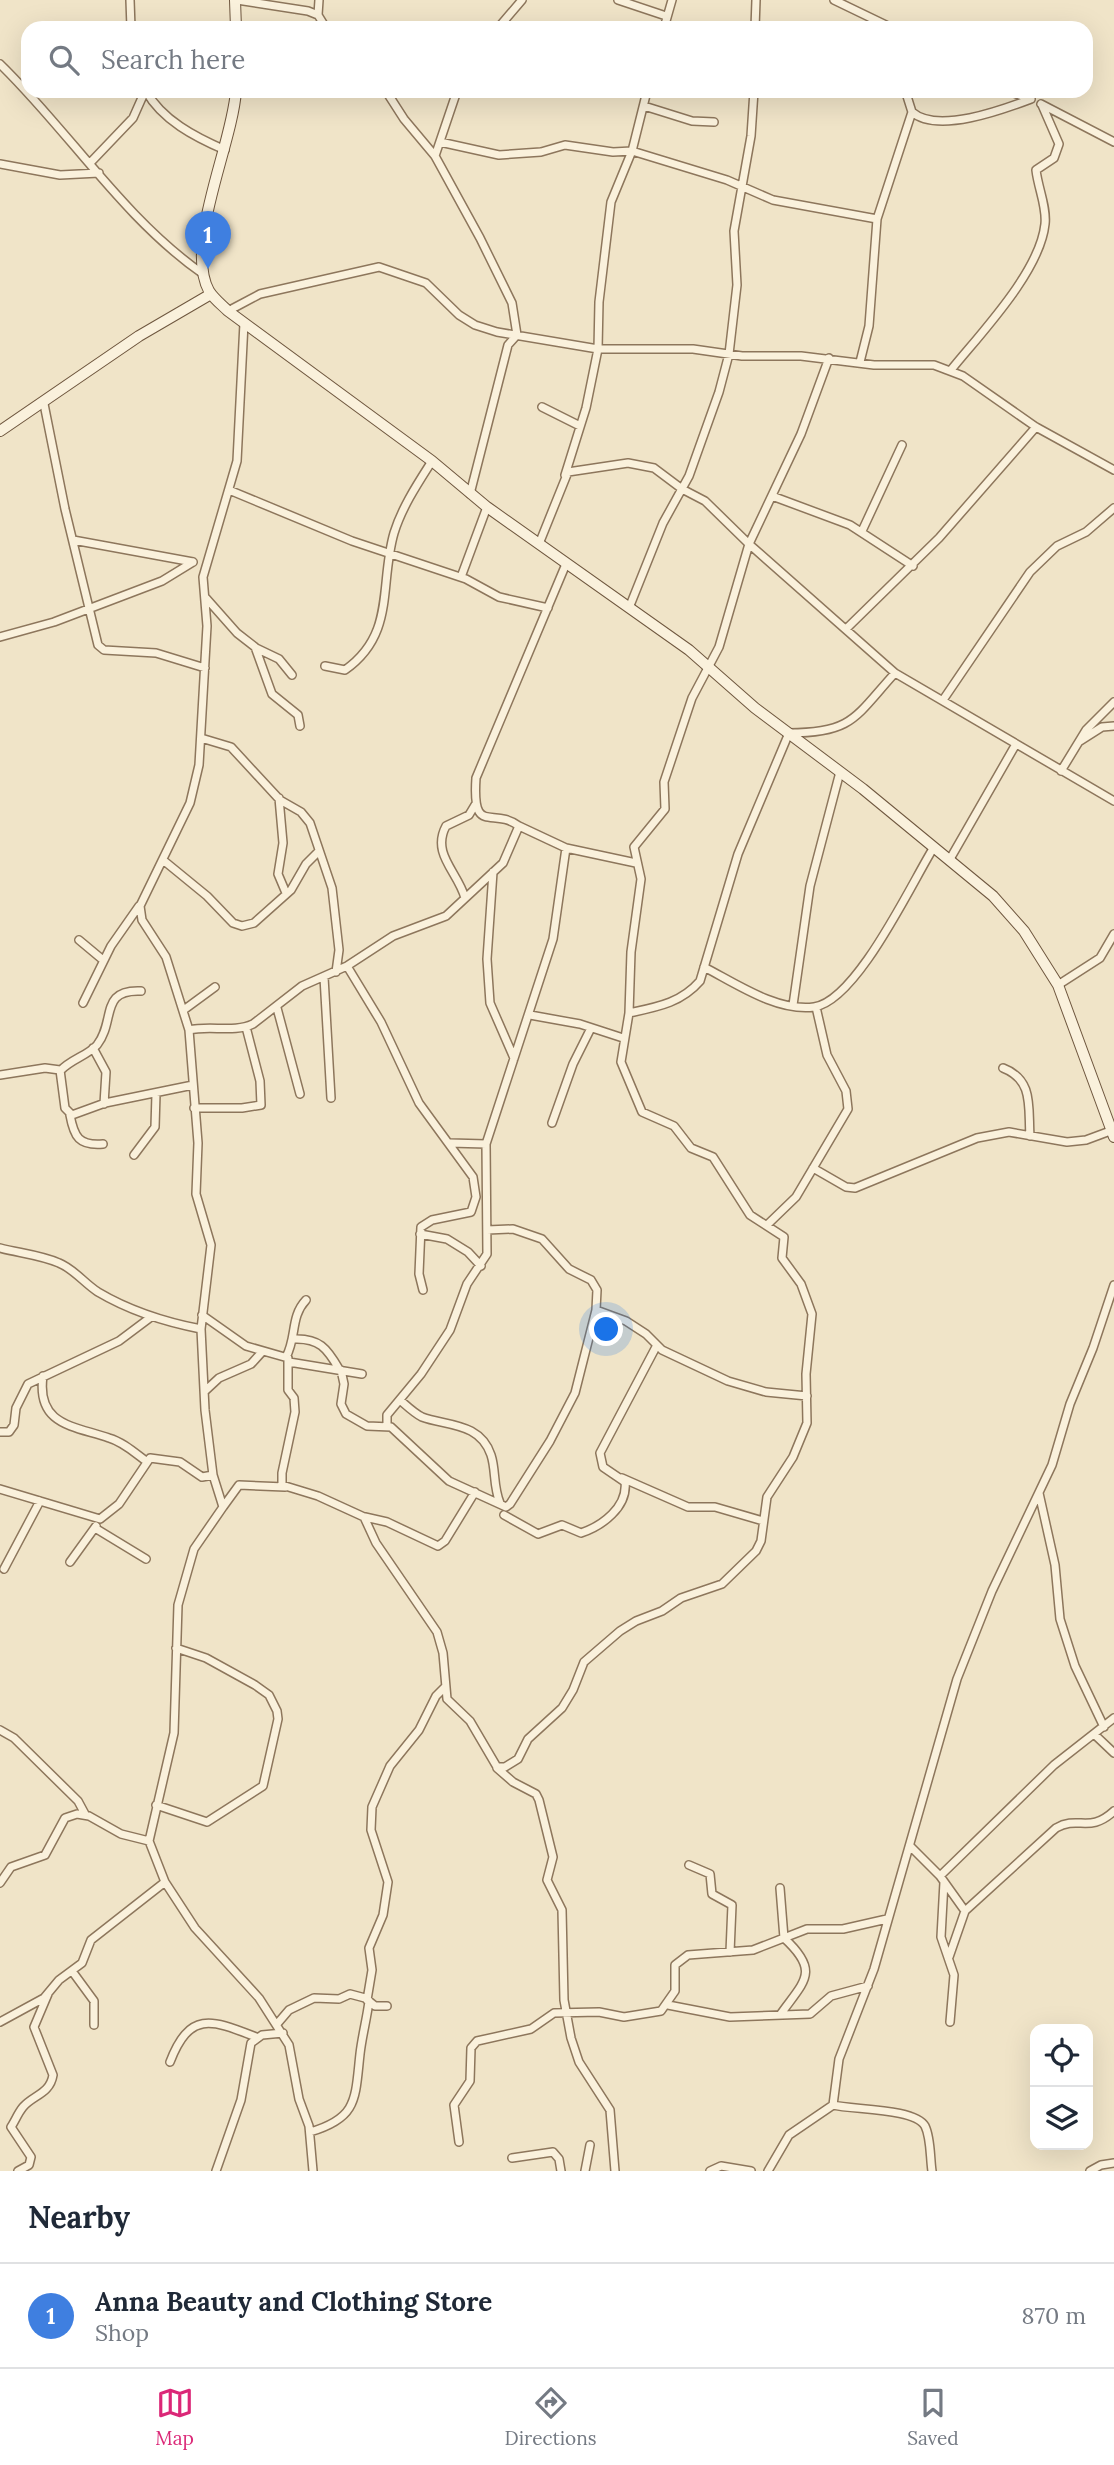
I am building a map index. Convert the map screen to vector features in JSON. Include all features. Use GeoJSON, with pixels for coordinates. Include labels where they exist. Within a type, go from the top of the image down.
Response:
{"type":"FeatureCollection","features":[{"type":"Feature","properties":{"kind":"street"},"geometry":{"type":"LineString","coordinates":[[130,0],[131,21]]}},
{"type":"Feature","properties":{"kind":"street"},"geometry":{"type":"LineString","coordinates":[[236,21],[236,0],[318,15]]}},
{"type":"Feature","properties":{"kind":"street"},"geometry":{"type":"LineString","coordinates":[[319,0],[318,15],[322,21]]}},
{"type":"Feature","properties":{"kind":"street"},"geometry":{"type":"LineString","coordinates":[[504,21],[522,0]]}},
{"type":"Feature","properties":{"kind":"street"},"geometry":{"type":"LineString","coordinates":[[618,0],[666,16]]}},
{"type":"Feature","properties":{"kind":"street"},"geometry":{"type":"LineString","coordinates":[[665,21],[672,0]]}},
{"type":"Feature","properties":{"kind":"street"},"geometry":{"type":"LineString","coordinates":[[755,0],[755,21]]}},
{"type":"Feature","properties":{"kind":"street"},"geometry":{"type":"LineString","coordinates":[[835,0],[878,21]]}},
{"type":"Feature","properties":{"kind":"street"},"geometry":{"type":"LineString","coordinates":[[0,64],[21,87]]}},
{"type":"Feature","properties":{"kind":"street"},"geometry":{"type":"LineString","coordinates":[[31,98],[143,222],[180,257],[203,274]]}},
{"type":"Feature","properties":{"kind":"street"},"geometry":{"type":"LineString","coordinates":[[90,163],[133,118],[142,98]]}},
{"type":"Feature","properties":{"kind":"street"},"geometry":{"type":"LineString","coordinates":[[150,98],[178,125],[226,150]]}},
{"type":"Feature","properties":{"kind":"street"},"geometry":{"type":"LineString","coordinates":[[235,98],[226,150],[205,224],[203,274],[211,294],[228,311],[432,460],[486,507],[708,667],[950,859],[1007,910],[1058,985],[1113,1132],[1068,1142],[1009,1132],[977,1138],[855,1188],[846,1187],[813,1168]]}},
{"type":"Feature","properties":{"kind":"street"},"geometry":{"type":"LineString","coordinates":[[390,98],[404,120],[435,156],[506,288],[517,335]]}},
{"type":"Feature","properties":{"kind":"street"},"geometry":{"type":"LineString","coordinates":[[435,156],[455,98]]}},
{"type":"Feature","properties":{"kind":"street"},"geometry":{"type":"LineString","coordinates":[[539,544],[565,476],[580,426],[598,349],[599,302],[611,202],[632,151],[646,98]]}},
{"type":"Feature","properties":{"kind":"street"},"geometry":{"type":"LineString","coordinates":[[629,608],[656,538],[682,489],[719,392],[729,354],[736,298],[734,231],[740,185],[751,136],[754,98]]}},
{"type":"Feature","properties":{"kind":"street"},"geometry":{"type":"LineString","coordinates":[[860,362],[869,326],[877,219],[912,112],[909,98]]}},
{"type":"Feature","properties":{"kind":"street"},"geometry":{"type":"LineString","coordinates":[[912,112],[932,122],[952,122],[1031,99],[1114,142]]}},
{"type":"Feature","properties":{"kind":"street"},"geometry":{"type":"LineString","coordinates":[[951,370],[1008,301],[1030,264],[1044,231],[1037,170],[1054,158],[1059,144],[1042,105]]}},
{"type":"Feature","properties":{"kind":"street"},"geometry":{"type":"LineString","coordinates":[[644,106],[692,121],[714,122]]}},
{"type":"Feature","properties":{"kind":"street"},"geometry":{"type":"LineString","coordinates":[[440,142],[499,155],[541,152],[565,145],[613,152],[632,151],[740,185],[773,200],[877,219]]}},
{"type":"Feature","properties":{"kind":"street"},"geometry":{"type":"LineString","coordinates":[[0,164],[60,174],[99,173]]}},
{"type":"Feature","properties":{"kind":"street"},"geometry":{"type":"LineString","coordinates":[[228,311],[260,293],[379,267],[426,282],[460,315],[475,325],[517,335],[598,349],[693,349],[729,354],[920,363],[951,370],[1036,428],[1114,470]]}},
{"type":"Feature","properties":{"kind":"street"},"geometry":{"type":"LineString","coordinates":[[0,431],[44,404],[139,336],[211,294]]}},
{"type":"Feature","properties":{"kind":"street"},"geometry":{"type":"LineString","coordinates":[[83,1003],[103,960],[140,906],[190,803],[201,738],[205,668],[205,563],[229,490],[240,434],[244,323]]}},
{"type":"Feature","properties":{"kind":"street"},"geometry":{"type":"LineString","coordinates":[[470,494],[508,345],[517,335]]}},
{"type":"Feature","properties":{"kind":"street"},"geometry":{"type":"LineString","coordinates":[[497,1767],[505,1767],[518,1759],[528,1739],[562,1708],[588,1657],[636,1621],[662,1611],[685,1596],[722,1584],[755,1551],[767,1497],[803,1437],[812,1314],[809,1301],[795,1273],[782,1258],[784,1237],[745,1208],[713,1157],[691,1148],[674,1126],[642,1112],[636,1091],[622,1068],[623,1038],[629,1013],[631,952],[641,879],[636,863],[636,842],[665,809],[663,788],[692,698],[724,632],[749,544],[806,423],[829,358]]}},
{"type":"Feature","properties":{"kind":"street"},"geometry":{"type":"LineString","coordinates":[[44,404],[88,610],[98,645],[104,650],[156,653],[205,668]]}},
{"type":"Feature","properties":{"kind":"street"},"geometry":{"type":"LineString","coordinates":[[542,407],[580,426]]}},
{"type":"Feature","properties":{"kind":"street"},"geometry":{"type":"LineString","coordinates":[[846,629],[913,566],[1036,428]]}},
{"type":"Feature","properties":{"kind":"street"},"geometry":{"type":"LineString","coordinates":[[862,531],[902,445]]}},
{"type":"Feature","properties":{"kind":"street"},"geometry":{"type":"LineString","coordinates":[[325,666],[345,670],[374,643],[399,520],[432,460]]}},
{"type":"Feature","properties":{"kind":"street"},"geometry":{"type":"LineString","coordinates":[[565,476],[576,469],[635,463],[654,468],[682,489],[705,501],[749,544],[895,673],[1114,801]]}},
{"type":"Feature","properties":{"kind":"street"},"geometry":{"type":"LineString","coordinates":[[229,490],[352,541],[461,577],[499,597],[548,608]]}},
{"type":"Feature","properties":{"kind":"street"},"geometry":{"type":"LineString","coordinates":[[772,496],[862,531],[913,566]]}},
{"type":"Feature","properties":{"kind":"street"},"geometry":{"type":"LineString","coordinates":[[461,577],[486,507]]}},
{"type":"Feature","properties":{"kind":"street"},"geometry":{"type":"LineString","coordinates":[[943,700],[1030,572],[1057,546],[1086,532],[1114,508]]}},
{"type":"Feature","properties":{"kind":"street"},"geometry":{"type":"LineString","coordinates":[[74,540],[205,563]]}},
{"type":"Feature","properties":{"kind":"street"},"geometry":{"type":"LineString","coordinates":[[0,637],[88,610],[162,581],[193,562]]}},
{"type":"Feature","properties":{"kind":"street"},"geometry":{"type":"LineString","coordinates":[[465,898],[460,880],[442,852],[441,841],[446,826],[468,816],[475,805],[476,778],[566,564]]}},
{"type":"Feature","properties":{"kind":"street"},"geometry":{"type":"LineString","coordinates":[[205,597],[237,633],[279,659],[292,675]]}},
{"type":"Feature","properties":{"kind":"street"},"geometry":{"type":"LineString","coordinates":[[256,647],[268,689],[275,699],[298,715],[300,726]]}},
{"type":"Feature","properties":{"kind":"street"},"geometry":{"type":"LineString","coordinates":[[789,733],[826,732],[847,724],[895,673]]}},
{"type":"Feature","properties":{"kind":"street"},"geometry":{"type":"LineString","coordinates":[[1061,771],[1077,743],[1099,714],[1114,702]]}},
{"type":"Feature","properties":{"kind":"street"},"geometry":{"type":"LineString","coordinates":[[1077,743],[1101,727],[1114,726]]}},
{"type":"Feature","properties":{"kind":"street"},"geometry":{"type":"LineString","coordinates":[[629,1013],[674,1002],[689,994],[700,981],[738,854],[789,733]]}},
{"type":"Feature","properties":{"kind":"street"},"geometry":{"type":"LineString","coordinates":[[201,738],[230,747],[279,798],[307,817],[332,888],[339,950],[336,972]]}},
{"type":"Feature","properties":{"kind":"street"},"geometry":{"type":"LineString","coordinates":[[950,859],[1016,744]]}},
{"type":"Feature","properties":{"kind":"street"},"geometry":{"type":"LineString","coordinates":[[793,1005],[810,886],[841,772]]}},
{"type":"Feature","properties":{"kind":"street"},"geometry":{"type":"LineString","coordinates":[[279,798],[283,843],[278,874],[286,893]]}},
{"type":"Feature","properties":{"kind":"street"},"geometry":{"type":"LineString","coordinates":[[475,805],[487,817],[509,821],[566,848],[636,863]]}},
{"type":"Feature","properties":{"kind":"street"},"geometry":{"type":"LineString","coordinates":[[190,1030],[202,1027],[246,1027],[277,1008],[291,993],[347,966],[393,936],[446,916],[507,857],[519,826]]}},
{"type":"Feature","properties":{"kind":"street"},"geometry":{"type":"LineString","coordinates":[[704,967],[753,992],[793,1005],[816,1007],[838,991],[869,958],[934,847]]}},
{"type":"Feature","properties":{"kind":"street"},"geometry":{"type":"LineString","coordinates":[[387,1425],[387,1415],[450,1330],[467,1284],[487,1254],[486,1144],[530,1015],[557,922],[566,848]]}},
{"type":"Feature","properties":{"kind":"street"},"geometry":{"type":"LineString","coordinates":[[163,860],[207,896],[227,918],[242,926],[254,923],[286,893],[319,851]]}},
{"type":"Feature","properties":{"kind":"street"},"geometry":{"type":"LineString","coordinates":[[493,872],[488,942],[490,1003],[514,1059]]}},
{"type":"Feature","properties":{"kind":"street"},"geometry":{"type":"LineString","coordinates":[[140,906],[142,920],[159,942],[185,1009],[190,1030],[198,1143],[196,1194],[211,1245],[201,1329],[205,1391],[214,1475],[223,1507]]}},
{"type":"Feature","properties":{"kind":"street"},"geometry":{"type":"LineString","coordinates":[[1058,985],[1100,958],[1114,934]]}},
{"type":"Feature","properties":{"kind":"street"},"geometry":{"type":"LineString","coordinates":[[79,940],[103,960]]}},
{"type":"Feature","properties":{"kind":"street"},"geometry":{"type":"LineString","coordinates":[[347,966],[381,1022],[419,1103],[473,1177],[474,1204],[471,1212],[426,1222],[421,1227],[419,1274],[423,1290]]}},
{"type":"Feature","properties":{"kind":"street"},"geometry":{"type":"LineString","coordinates":[[324,977],[331,1098]]}},
{"type":"Feature","properties":{"kind":"street"},"geometry":{"type":"LineString","coordinates":[[185,1009],[215,988]]}},
{"type":"Feature","properties":{"kind":"street"},"geometry":{"type":"LineString","coordinates":[[60,1071],[99,1041],[118,995],[124,990],[141,990]]}},
{"type":"Feature","properties":{"kind":"street"},"geometry":{"type":"LineString","coordinates":[[767,1225],[789,1207],[827,1142],[846,1117],[849,1100],[827,1055],[816,1007]]}},
{"type":"Feature","properties":{"kind":"street"},"geometry":{"type":"LineString","coordinates":[[277,1008],[300,1094]]}},
{"type":"Feature","properties":{"kind":"street"},"geometry":{"type":"LineString","coordinates":[[530,1015],[623,1038]]}},
{"type":"Feature","properties":{"kind":"street"},"geometry":{"type":"LineString","coordinates":[[194,1108],[242,1108],[261,1105],[260,1081],[246,1027]]}},
{"type":"Feature","properties":{"kind":"street"},"geometry":{"type":"LineString","coordinates":[[552,1123],[573,1063],[591,1028]]}},
{"type":"Feature","properties":{"kind":"street"},"geometry":{"type":"LineString","coordinates":[[93,1048],[106,1072],[104,1104]]}},
{"type":"Feature","properties":{"kind":"street"},"geometry":{"type":"LineString","coordinates":[[0,1074],[45,1068],[60,1071]]}},
{"type":"Feature","properties":{"kind":"street"},"geometry":{"type":"LineString","coordinates":[[1003,1068],[1018,1075],[1024,1083],[1030,1136]]}},
{"type":"Feature","properties":{"kind":"street"},"geometry":{"type":"LineString","coordinates":[[60,1071],[65,1108],[70,1115],[73,1132],[79,1141],[90,1145],[103,1144]]}},
{"type":"Feature","properties":{"kind":"street"},"geometry":{"type":"LineString","coordinates":[[70,1115],[104,1104],[193,1085]]}},
{"type":"Feature","properties":{"kind":"street"},"geometry":{"type":"LineString","coordinates":[[134,1155],[155,1127],[156,1094]]}},
{"type":"Feature","properties":{"kind":"street"},"geometry":{"type":"LineString","coordinates":[[450,1143],[486,1144]]}},
{"type":"Feature","properties":{"kind":"street"},"geometry":{"type":"LineString","coordinates":[[294,1339],[307,1339],[323,1344],[340,1369],[344,1384],[341,1404],[346,1414],[367,1426],[387,1425],[449,1481],[506,1507],[513,1501],[565,1415],[575,1393],[596,1310],[594,1285],[569,1269],[542,1240],[513,1229],[487,1230]]}},
{"type":"Feature","properties":{"kind":"street"},"geometry":{"type":"LineString","coordinates":[[420,1234],[452,1242],[481,1266]]}},
{"type":"Feature","properties":{"kind":"street"},"geometry":{"type":"LineString","coordinates":[[0,1248],[57,1262],[101,1293],[151,1317],[201,1329]]}},
{"type":"Feature","properties":{"kind":"street"},"geometry":{"type":"LineString","coordinates":[[833,2105],[839,2059],[868,1986],[962,1666],[992,1591],[1052,1465],[1070,1404],[1093,1348],[1114,1285]]}},
{"type":"Feature","properties":{"kind":"street"},"geometry":{"type":"LineString","coordinates":[[285,1487],[282,1473],[296,1405],[288,1390],[287,1360],[294,1339],[296,1314],[306,1300]]}},
{"type":"Feature","properties":{"kind":"street"},"geometry":{"type":"LineString","coordinates":[[596,1310],[626,1321],[657,1345],[752,1389],[807,1396]]}},
{"type":"Feature","properties":{"kind":"street"},"geometry":{"type":"LineString","coordinates":[[202,1315],[246,1346],[262,1352],[287,1360],[362,1374]]}},
{"type":"Feature","properties":{"kind":"street"},"geometry":{"type":"LineString","coordinates":[[0,1432],[9,1432],[23,1392],[29,1384],[119,1341],[151,1317]]}},
{"type":"Feature","properties":{"kind":"street"},"geometry":{"type":"LineString","coordinates":[[657,1345],[600,1452],[603,1467],[621,1478],[688,1507],[715,1507],[763,1521]]}},
{"type":"Feature","properties":{"kind":"street"},"geometry":{"type":"LineString","coordinates":[[205,1391],[229,1371],[251,1364],[262,1352]]}},
{"type":"Feature","properties":{"kind":"street"},"geometry":{"type":"LineString","coordinates":[[43,1376],[46,1406],[60,1421],[86,1433],[108,1437],[146,1461]]}},
{"type":"Feature","properties":{"kind":"street"},"geometry":{"type":"LineString","coordinates":[[400,1400],[421,1416],[461,1425],[485,1444],[491,1455],[493,1481],[500,1504]]}},
{"type":"Feature","properties":{"kind":"street"},"geometry":{"type":"LineString","coordinates":[[70,1562],[100,1519],[119,1504],[146,1461],[155,1457],[170,1459],[202,1476],[214,1475]]}},
{"type":"Feature","properties":{"kind":"street"},"geometry":{"type":"LineString","coordinates":[[503,1515],[538,1534],[562,1525],[585,1532],[617,1510],[626,1489],[621,1478]]}},
{"type":"Feature","properties":{"kind":"street"},"geometry":{"type":"LineString","coordinates":[[313,2171],[310,2132],[299,2099],[289,2045],[259,1998],[195,1928],[165,1882],[149,1841],[174,1733],[178,1697],[176,1615],[189,1559],[239,1485],[285,1487],[318,1496],[364,1517],[387,1522],[438,1546],[445,1541],[475,1492]]}},
{"type":"Feature","properties":{"kind":"street"},"geometry":{"type":"LineString","coordinates":[[0,1489],[89,1518],[100,1519]]}},
{"type":"Feature","properties":{"kind":"street"},"geometry":{"type":"LineString","coordinates":[[1039,1493],[1055,1566],[1060,1619],[1075,1666],[1104,1727]]}},
{"type":"Feature","properties":{"kind":"street"},"geometry":{"type":"LineString","coordinates":[[4,1569],[40,1501]]}},
{"type":"Feature","properties":{"kind":"street"},"geometry":{"type":"LineString","coordinates":[[364,1517],[376,1543],[437,1632],[443,1653],[447,1699],[470,1721],[503,1776],[536,1794],[539,1800],[553,1857],[547,1880],[562,1910],[566,2012],[579,2062],[605,2097],[610,2110],[615,2171]]}},
{"type":"Feature","properties":{"kind":"street"},"geometry":{"type":"LineString","coordinates":[[95,1528],[146,1559]]}},
{"type":"Feature","properties":{"kind":"street"},"geometry":{"type":"LineString","coordinates":[[156,1805],[207,1822],[258,1792],[267,1776],[278,1719],[269,1695],[255,1685],[206,1658],[176,1648]]}},
{"type":"Feature","properties":{"kind":"street"},"geometry":{"type":"LineString","coordinates":[[310,2132],[336,2124],[348,2111],[359,2081],[360,2052],[372,1970],[369,1948],[383,1915],[388,1882],[371,1830],[372,1807],[390,1766],[419,1730],[436,1696],[444,1688]]}},
{"type":"Feature","properties":{"kind":"street"},"geometry":{"type":"LineString","coordinates":[[950,2022],[954,1975],[940,1926],[942,1879],[1054,1765],[1114,1718]]}},
{"type":"Feature","properties":{"kind":"street"},"geometry":{"type":"LineString","coordinates":[[0,1730],[15,1738],[78,1801],[85,1814],[121,1834],[149,1841]]}},
{"type":"Feature","properties":{"kind":"street"},"geometry":{"type":"LineString","coordinates":[[1094,1734],[1114,1753]]}},
{"type":"Feature","properties":{"kind":"street"},"geometry":{"type":"LineString","coordinates":[[949,1957],[965,1911],[1056,1828],[1073,1823],[1095,1824],[1114,1811]]}},
{"type":"Feature","properties":{"kind":"street"},"geometry":{"type":"LineString","coordinates":[[0,1883],[11,1867],[45,1854],[68,1816],[85,1814]]}},
{"type":"Feature","properties":{"kind":"street"},"geometry":{"type":"LineString","coordinates":[[911,1847],[942,1879],[965,1911]]}},
{"type":"Feature","properties":{"kind":"street"},"geometry":{"type":"LineString","coordinates":[[689,1865],[710,1874],[712,1894],[733,1909],[730,1952]]}},
{"type":"Feature","properties":{"kind":"street"},"geometry":{"type":"LineString","coordinates":[[0,2022],[48,1993],[87,1957],[91,1940],[165,1882]]}},
{"type":"Feature","properties":{"kind":"street"},"geometry":{"type":"LineString","coordinates":[[780,1888],[784,1938],[803,1955],[806,1977],[780,2015]]}},
{"type":"Feature","properties":{"kind":"street"},"geometry":{"type":"LineString","coordinates":[[459,2143],[454,2105],[470,2081],[474,2043],[494,2035],[531,2029],[554,2013],[638,2016],[661,2011],[668,2005],[674,1991],[674,1968],[680,1960],[704,1953],[752,1951],[807,1929],[843,1930],[887,1919]]}},
{"type":"Feature","properties":{"kind":"street"},"geometry":{"type":"LineString","coordinates":[[72,1971],[94,2001],[94,2025]]}},
{"type":"Feature","properties":{"kind":"street"},"geometry":{"type":"LineString","coordinates":[[668,2005],[730,2017],[810,2014],[831,1996],[868,1986]]}},
{"type":"Feature","properties":{"kind":"street"},"geometry":{"type":"LineString","coordinates":[[18,2171],[29,2165],[32,2157],[11,2127],[24,2106],[40,2096],[52,2081],[53,2075],[34,2027],[48,1993]]}},
{"type":"Feature","properties":{"kind":"street"},"geometry":{"type":"LineString","coordinates":[[277,2024],[289,2010],[314,1998],[335,1999],[350,1994],[368,2000],[375,2006],[387,2007]]}},
{"type":"Feature","properties":{"kind":"street"},"geometry":{"type":"LineString","coordinates":[[170,2062],[183,2034],[205,2022],[220,2023],[256,2037],[283,2033]]}},
{"type":"Feature","properties":{"kind":"street"},"geometry":{"type":"LineString","coordinates":[[216,2171],[241,2100],[251,2043],[256,2037]]}},
{"type":"Feature","properties":{"kind":"street"},"geometry":{"type":"LineString","coordinates":[[768,2171],[789,2136],[833,2105],[893,2113],[923,2123],[932,2171]]}},
{"type":"Feature","properties":{"kind":"street"},"geometry":{"type":"LineString","coordinates":[[585,2171],[590,2145]]}},
{"type":"Feature","properties":{"kind":"street"},"geometry":{"type":"LineString","coordinates":[[512,2158],[553,2152],[559,2159],[561,2171]]}},
{"type":"Feature","properties":{"kind":"street"},"geometry":{"type":"LineString","coordinates":[[1090,2171],[1101,2165],[1114,2163]]}},
{"type":"Feature","properties":{"kind":"street"},"geometry":{"type":"LineString","coordinates":[[710,2171],[721,2166],[751,2171]]}},
{"type":"Feature","properties":{"kind":"place","name":"Anna Beauty and Clothing Store"},"geometry":{"type":"Point","coordinates":[208,269]}}]}
